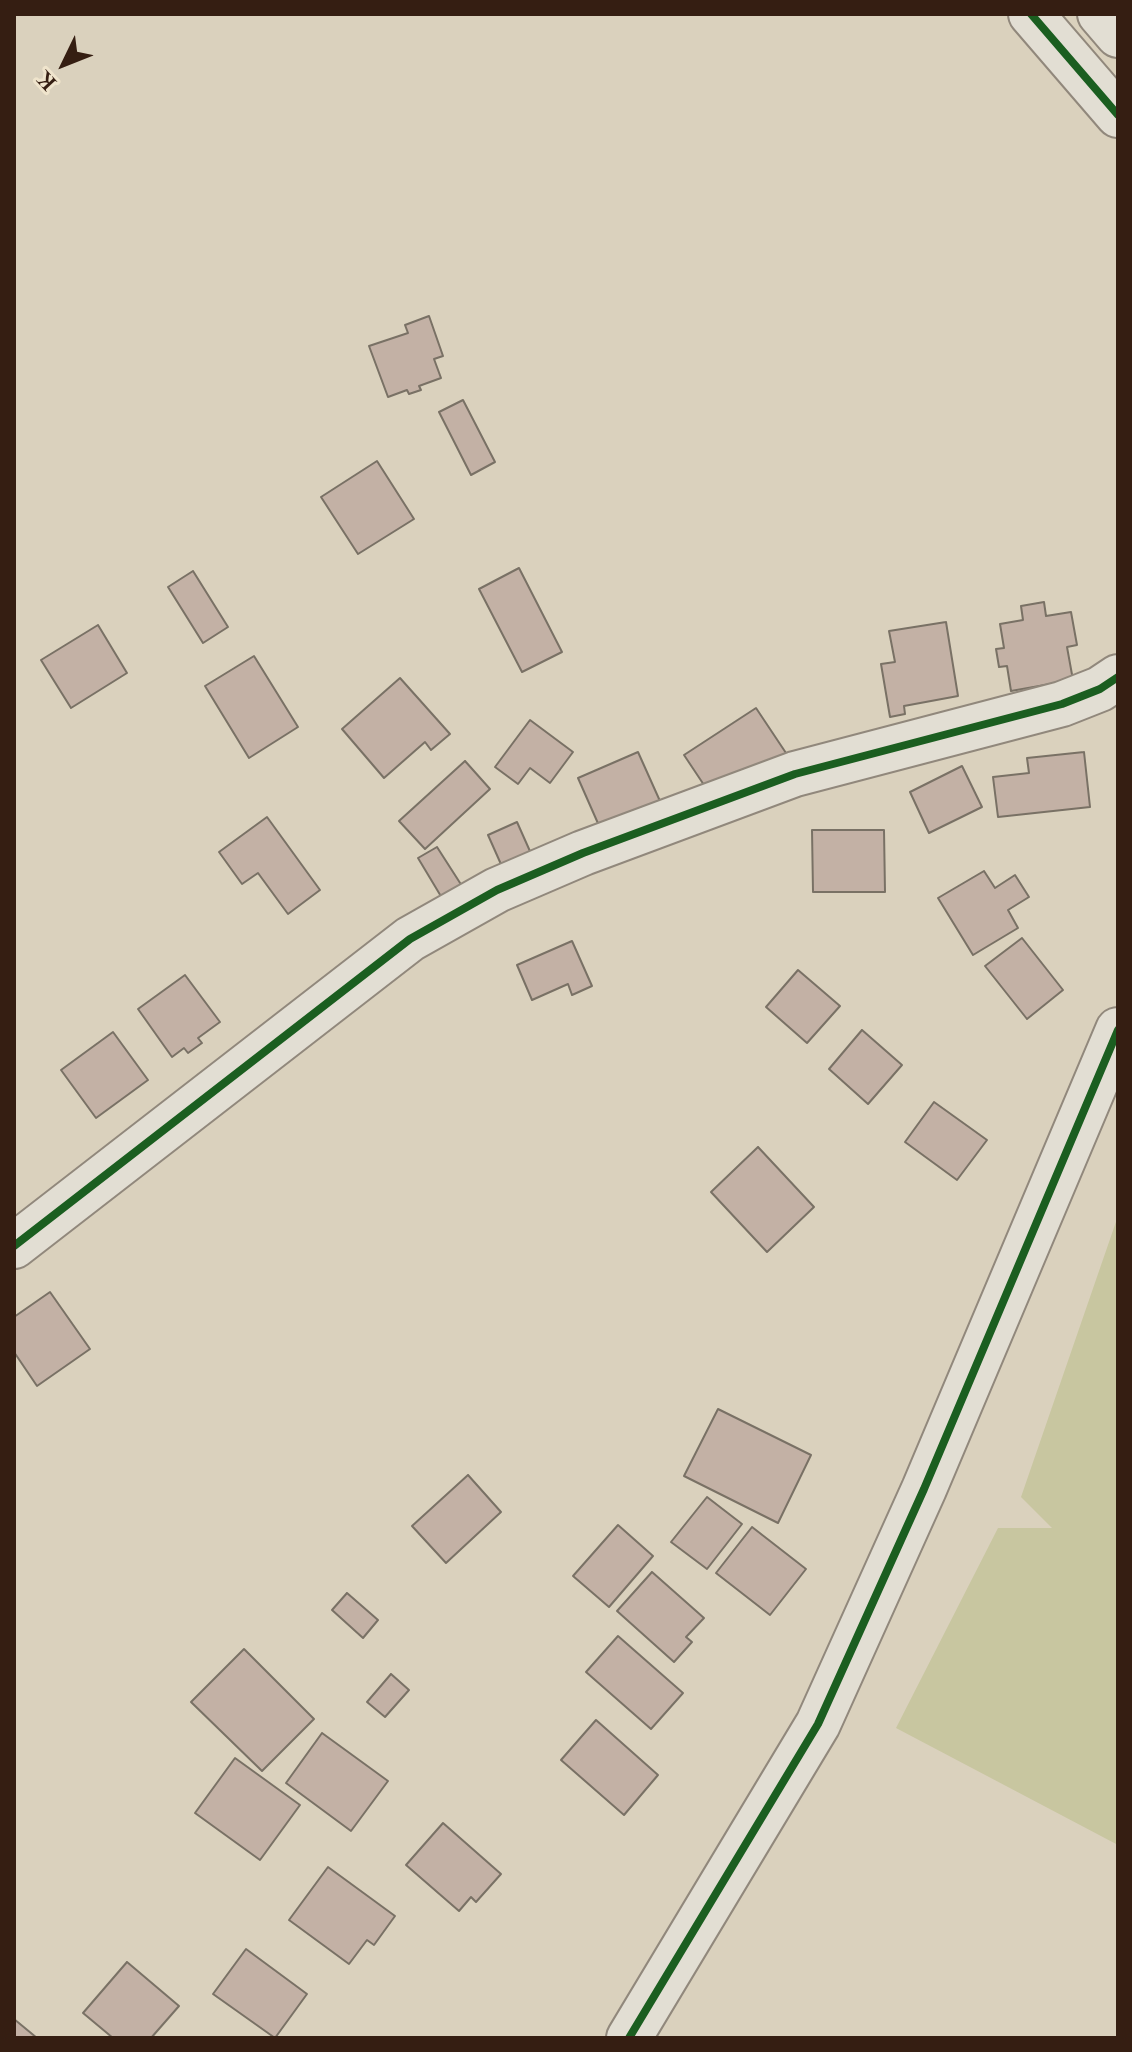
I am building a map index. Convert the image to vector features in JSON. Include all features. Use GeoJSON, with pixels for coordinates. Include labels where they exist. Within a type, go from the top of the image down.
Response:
{"type":"FeatureCollection","features":[{"type":"Feature","properties":{"kind":"street"},"geometry":{"type":"LineString","coordinates":[[1031,14],[1118,115]]}},
{"type":"Feature","properties":{"kind":"street"},"geometry":{"type":"LineString","coordinates":[[1100,14],[1118,35]]}},
{"type":"Feature","properties":{"kind":"street"},"geometry":{"type":"LineString","coordinates":[[14,1246],[410,939],[497,890],[583,853],[795,774],[1062,704],[1100,689],[1118,677]]}},
{"type":"Feature","properties":{"kind":"street"},"geometry":{"type":"LineString","coordinates":[[629,2038],[818,1724],[924,1489],[1118,1030]]}},
{"type":"Feature","properties":{"kind":"shaded area"},"geometry":{"type":"Polygon","coordinates":[[[1118,1216],[1118,1845],[896,1728],[998,1528],[1052,1528],[1021,1497],[1118,1216]]]}},
{"type":"Feature","properties":{"kind":"building"},"geometry":{"type":"Polygon","coordinates":[[[429,316],[443,356],[434,359],[441,378],[419,386],[421,390],[409,394],[407,390],[388,397],[369,346],[408,333],[405,325],[429,316]]]}},
{"type":"Feature","properties":{"kind":"building"},"geometry":{"type":"Polygon","coordinates":[[[463,400],[495,462],[471,475],[439,412],[463,400]]]}},
{"type":"Feature","properties":{"kind":"building"},"geometry":{"type":"Polygon","coordinates":[[[377,461],[414,519],[358,554],[321,497],[377,461]]]}},
{"type":"Feature","properties":{"kind":"building"},"geometry":{"type":"Polygon","coordinates":[[[519,568],[562,652],[522,672],[479,589],[519,568]]]}},
{"type":"Feature","properties":{"kind":"building"},"geometry":{"type":"Polygon","coordinates":[[[193,571],[228,627],[203,643],[168,587],[193,571]]]}},
{"type":"Feature","properties":{"kind":"building"},"geometry":{"type":"Polygon","coordinates":[[[1044,602],[1046,616],[1071,612],[1077,645],[1067,647],[1073,680],[1011,691],[1007,666],[999,667],[996,649],[1004,648],[1000,624],[1023,620],[1021,606],[1044,602]]]}},
{"type":"Feature","properties":{"kind":"building"},"geometry":{"type":"Polygon","coordinates":[[[946,622],[958,696],[904,706],[905,714],[890,717],[881,664],[895,662],[889,631],[946,622]]]}},
{"type":"Feature","properties":{"kind":"building"},"geometry":{"type":"Polygon","coordinates":[[[98,625],[127,673],[71,708],[41,660],[98,625]]]}},
{"type":"Feature","properties":{"kind":"building"},"geometry":{"type":"Polygon","coordinates":[[[254,656],[298,727],[249,758],[205,686],[254,656]]]}},
{"type":"Feature","properties":{"kind":"building"},"geometry":{"type":"Polygon","coordinates":[[[400,678],[450,734],[431,750],[425,742],[384,778],[342,729],[400,678]]]}},
{"type":"Feature","properties":{"kind":"building"},"geometry":{"type":"Polygon","coordinates":[[[756,708],[788,756],[716,803],[684,755],[756,708]]]}},
{"type":"Feature","properties":{"kind":"building"},"geometry":{"type":"Polygon","coordinates":[[[530,720],[573,752],[550,783],[530,768],[518,784],[495,767],[530,720]]]}},
{"type":"Feature","properties":{"kind":"building"},"geometry":{"type":"Polygon","coordinates":[[[638,752],[664,810],[604,837],[578,778],[638,752]]]}},
{"type":"Feature","properties":{"kind":"building"},"geometry":{"type":"Polygon","coordinates":[[[1084,752],[1090,807],[998,817],[993,777],[1029,773],[1027,758],[1084,752]]]}},
{"type":"Feature","properties":{"kind":"building"},"geometry":{"type":"Polygon","coordinates":[[[465,761],[490,789],[425,849],[399,821],[465,761]]]}},
{"type":"Feature","properties":{"kind":"building"},"geometry":{"type":"Polygon","coordinates":[[[962,766],[982,807],[929,833],[910,792],[962,766]]]}},
{"type":"Feature","properties":{"kind":"building"},"geometry":{"type":"Polygon","coordinates":[[[267,817],[320,890],[288,914],[258,873],[242,884],[219,852],[267,817]]]}},
{"type":"Feature","properties":{"kind":"building"},"geometry":{"type":"Polygon","coordinates":[[[517,822],[533,858],[504,871],[488,835],[517,822]]]}},
{"type":"Feature","properties":{"kind":"building"},"geometry":{"type":"Polygon","coordinates":[[[812,830],[884,830],[885,892],[813,892],[812,830]]]}},
{"type":"Feature","properties":{"kind":"building"},"geometry":{"type":"Polygon","coordinates":[[[437,847],[462,886],[442,898],[418,858],[437,847]]]}},
{"type":"Feature","properties":{"kind":"building"},"geometry":{"type":"Polygon","coordinates":[[[984,871],[995,888],[1015,875],[1029,897],[1008,910],[1018,928],[973,955],[938,898],[984,871]]]}},
{"type":"Feature","properties":{"kind":"building"},"geometry":{"type":"Polygon","coordinates":[[[1022,938],[1063,990],[1027,1019],[985,966],[1022,938]]]}},
{"type":"Feature","properties":{"kind":"building"},"geometry":{"type":"Polygon","coordinates":[[[572,941],[592,986],[572,995],[568,984],[532,1000],[517,965],[572,941]]]}},
{"type":"Feature","properties":{"kind":"building"},"geometry":{"type":"Polygon","coordinates":[[[798,970],[840,1006],[807,1043],[766,1007],[798,970]]]}},
{"type":"Feature","properties":{"kind":"building"},"geometry":{"type":"Polygon","coordinates":[[[185,975],[220,1022],[198,1038],[202,1043],[188,1053],[184,1048],[172,1057],[138,1009],[185,975]]]}},
{"type":"Feature","properties":{"kind":"building"},"geometry":{"type":"Polygon","coordinates":[[[862,1030],[902,1065],[868,1104],[829,1069],[862,1030]]]}},
{"type":"Feature","properties":{"kind":"building"},"geometry":{"type":"Polygon","coordinates":[[[113,1032],[148,1080],[96,1118],[61,1070],[113,1032]]]}},
{"type":"Feature","properties":{"kind":"building"},"geometry":{"type":"Polygon","coordinates":[[[934,1102],[987,1140],[957,1180],[905,1142],[934,1102]]]}},
{"type":"Feature","properties":{"kind":"building"},"geometry":{"type":"Polygon","coordinates":[[[758,1147],[814,1207],[767,1252],[711,1192],[758,1147]]]}},
{"type":"Feature","properties":{"kind":"building"},"geometry":{"type":"Polygon","coordinates":[[[50,1292],[90,1349],[37,1386],[14,1352],[14,1317],[50,1292]]]}},
{"type":"Feature","properties":{"kind":"building"},"geometry":{"type":"Polygon","coordinates":[[[718,1409],[811,1455],[778,1523],[684,1476],[718,1409]]]}},
{"type":"Feature","properties":{"kind":"building"},"geometry":{"type":"Polygon","coordinates":[[[468,1475],[501,1512],[446,1563],[412,1526],[468,1475]]]}},
{"type":"Feature","properties":{"kind":"building"},"geometry":{"type":"Polygon","coordinates":[[[707,1497],[742,1524],[707,1569],[671,1542],[707,1497]]]}},
{"type":"Feature","properties":{"kind":"building"},"geometry":{"type":"Polygon","coordinates":[[[618,1525],[653,1556],[609,1607],[573,1576],[618,1525]]]}},
{"type":"Feature","properties":{"kind":"building"},"geometry":{"type":"Polygon","coordinates":[[[752,1527],[806,1569],[770,1615],[716,1573],[752,1527]]]}},
{"type":"Feature","properties":{"kind":"building"},"geometry":{"type":"Polygon","coordinates":[[[652,1572],[704,1618],[686,1637],[692,1642],[674,1662],[617,1611],[652,1572]]]}},
{"type":"Feature","properties":{"kind":"building"},"geometry":{"type":"Polygon","coordinates":[[[347,1593],[378,1620],[363,1638],[332,1610],[347,1593]]]}},
{"type":"Feature","properties":{"kind":"building"},"geometry":{"type":"Polygon","coordinates":[[[618,1636],[683,1693],[651,1729],[586,1672],[618,1636]]]}},
{"type":"Feature","properties":{"kind":"building"},"geometry":{"type":"Polygon","coordinates":[[[244,1649],[314,1719],[262,1771],[191,1702],[244,1649]]]}},
{"type":"Feature","properties":{"kind":"building"},"geometry":{"type":"Polygon","coordinates":[[[391,1674],[409,1690],[385,1717],[367,1702],[391,1674]]]}},
{"type":"Feature","properties":{"kind":"building"},"geometry":{"type":"Polygon","coordinates":[[[596,1720],[658,1775],[624,1815],[561,1760],[596,1720]]]}},
{"type":"Feature","properties":{"kind":"building"},"geometry":{"type":"Polygon","coordinates":[[[322,1733],[388,1781],[351,1831],[286,1783],[322,1733]]]}},
{"type":"Feature","properties":{"kind":"building"},"geometry":{"type":"Polygon","coordinates":[[[235,1758],[300,1805],[260,1860],[195,1813],[235,1758]]]}},
{"type":"Feature","properties":{"kind":"building"},"geometry":{"type":"Polygon","coordinates":[[[443,1823],[501,1874],[476,1902],[471,1897],[459,1911],[406,1865],[443,1823]]]}},
{"type":"Feature","properties":{"kind":"building"},"geometry":{"type":"Polygon","coordinates":[[[328,1867],[395,1916],[374,1945],[367,1940],[349,1964],[289,1920],[328,1867]]]}},
{"type":"Feature","properties":{"kind":"building"},"geometry":{"type":"Polygon","coordinates":[[[246,1949],[307,1994],[275,2038],[213,1994],[246,1949]]]}},
{"type":"Feature","properties":{"kind":"building"},"geometry":{"type":"Polygon","coordinates":[[[127,1962],[179,2006],[151,2038],[113,2038],[83,2013],[127,1962]]]}},
{"type":"Feature","properties":{"kind":"building"},"geometry":{"type":"Polygon","coordinates":[[[14,2019],[37,2038],[14,2038],[14,2019]]]}},
{"type":"Feature","properties":{"kind":"cycle path"},"geometry":{"type":"LineString","coordinates":[[1031,14],[1118,115]]}},
{"type":"Feature","properties":{"kind":"cycle path"},"geometry":{"type":"LineString","coordinates":[[14,1246],[410,939],[497,890],[583,853],[795,774],[1062,704],[1100,689],[1118,677]]}},
{"type":"Feature","properties":{"kind":"cycle path"},"geometry":{"type":"LineString","coordinates":[[629,2038],[818,1724],[924,1489],[1118,1030]]}}]}
